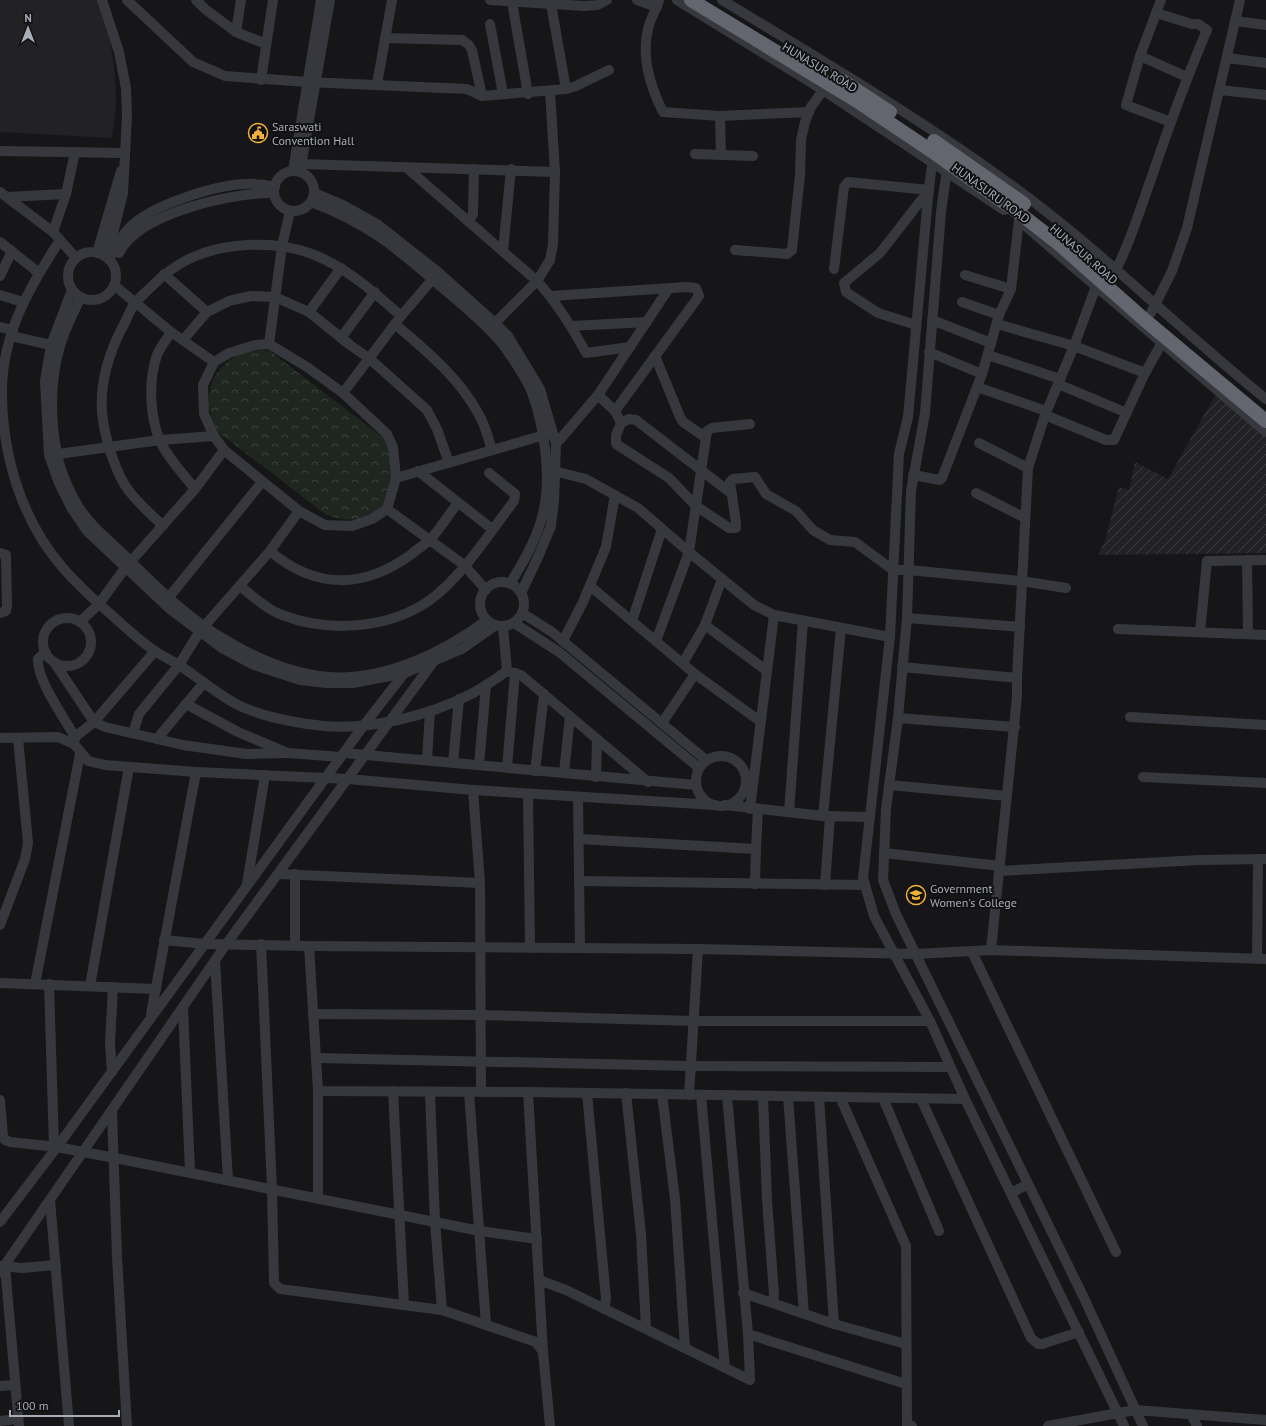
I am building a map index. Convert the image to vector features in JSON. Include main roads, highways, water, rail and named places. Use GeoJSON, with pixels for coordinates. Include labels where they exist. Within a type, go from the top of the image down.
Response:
{"type":"FeatureCollection","features":[{"type":"Feature","properties":{"kind":"highway","name":"HUNASURU ROAD"},"geometry":{"type":"LineString","coordinates":[[691,0],[826,87],[943,159],[1106,280],[1163,340],[1266,421]]}},
{"type":"Feature","properties":{"kind":"highway","name":"HUNASUR ROAD"},"geometry":{"type":"LineString","coordinates":[[708,0],[862,93],[943,159],[1029,208],[1106,280],[1153,310],[1266,409]]}},
{"type":"Feature","properties":{"kind":"place","name":"Saraswati Convention Hall"},"geometry":{"type":"Point","coordinates":[258,133]}},
{"type":"Feature","properties":{"kind":"place","name":"Government Women's College"},"geometry":{"type":"Point","coordinates":[916,895]}}]}
